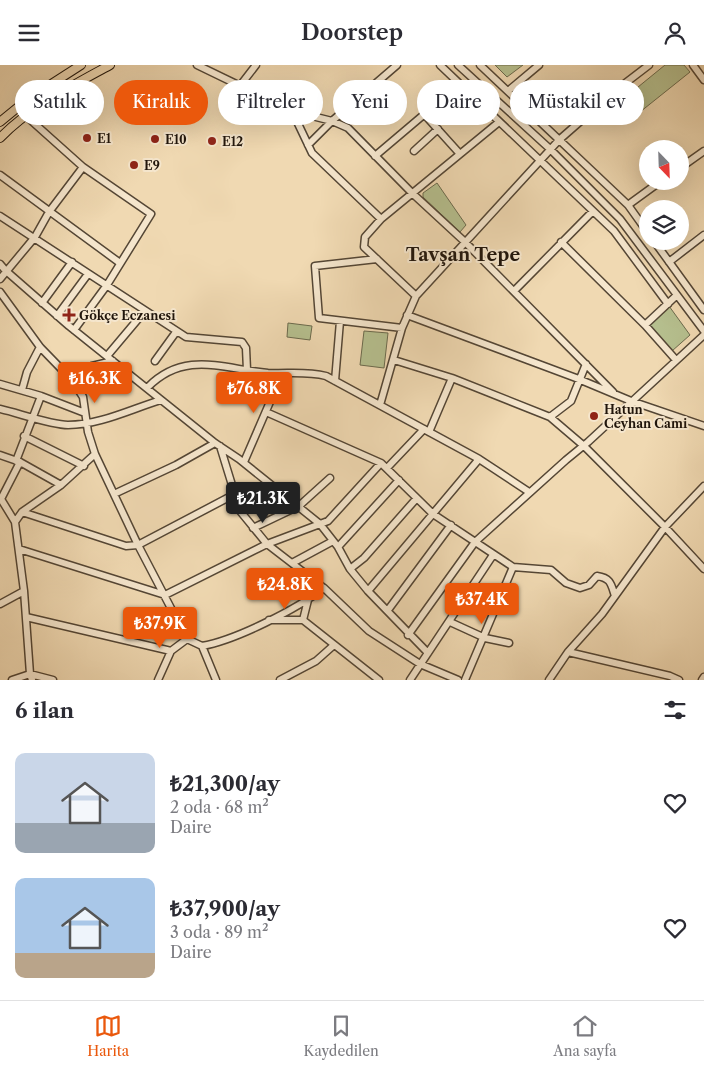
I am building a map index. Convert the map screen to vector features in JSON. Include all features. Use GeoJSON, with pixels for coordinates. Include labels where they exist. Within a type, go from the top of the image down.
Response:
{"type":"FeatureCollection","features":[{"type":"Feature","properties":{"kind":"main road"},"geometry":{"type":"LineString","coordinates":[[0,122],[28,99],[81,65]]}},
{"type":"Feature","properties":{"kind":"main road"},"geometry":{"type":"LineString","coordinates":[[82,80],[110,65]]}},
{"type":"Feature","properties":{"kind":"main road"},"geometry":{"type":"LineString","coordinates":[[0,139],[16,125]]}},
{"type":"Feature","properties":{"kind":"street"},"geometry":{"type":"LineString","coordinates":[[197,65],[226,80]]}},
{"type":"Feature","properties":{"kind":"street"},"geometry":{"type":"LineString","coordinates":[[244,80],[256,65]]}},
{"type":"Feature","properties":{"kind":"street"},"geometry":{"type":"LineString","coordinates":[[308,145],[332,121],[397,65]]}},
{"type":"Feature","properties":{"kind":"street"},"geometry":{"type":"LineString","coordinates":[[440,65],[456,80]]}},
{"type":"Feature","properties":{"kind":"street"},"geometry":{"type":"LineString","coordinates":[[408,635],[475,542],[529,492],[584,446],[704,333],[620,219],[550,149],[458,65]]}},
{"type":"Feature","properties":{"kind":"street"},"geometry":{"type":"LineString","coordinates":[[480,65],[628,205],[639,220]]}},
{"type":"Feature","properties":{"kind":"street"},"geometry":{"type":"LineString","coordinates":[[508,91],[539,65]]}},
{"type":"Feature","properties":{"kind":"street"},"geometry":{"type":"LineString","coordinates":[[693,65],[704,80]]}},
{"type":"Feature","properties":{"kind":"street"},"geometry":{"type":"LineString","coordinates":[[380,405],[402,329],[416,296],[558,140],[647,66]]}},
{"type":"Feature","properties":{"kind":"street"},"geometry":{"type":"LineString","coordinates":[[323,119],[348,128],[412,194],[465,241],[613,392]]}},
{"type":"Feature","properties":{"kind":"street"},"geometry":{"type":"LineString","coordinates":[[375,157],[417,119]]}},
{"type":"Feature","properties":{"kind":"street"},"geometry":{"type":"LineString","coordinates":[[500,123],[614,231],[668,304]]}},
{"type":"Feature","properties":{"kind":"street"},"geometry":{"type":"LineString","coordinates":[[36,125],[83,167],[151,214],[107,285],[74,330]]}},
{"type":"Feature","properties":{"kind":"street"},"geometry":{"type":"LineString","coordinates":[[299,125],[312,153],[381,219]]}},
{"type":"Feature","properties":{"kind":"street"},"geometry":{"type":"LineString","coordinates":[[434,125],[460,154]]}},
{"type":"Feature","properties":{"kind":"street"},"geometry":{"type":"LineString","coordinates":[[416,296],[364,247],[365,237],[381,219],[495,125]]}},
{"type":"Feature","properties":{"kind":"street"},"geometry":{"type":"LineString","coordinates":[[414,151],[438,129]]}},
{"type":"Feature","properties":{"kind":"street"},"geometry":{"type":"LineString","coordinates":[[689,162],[704,151]]}},
{"type":"Feature","properties":{"kind":"street"},"geometry":{"type":"LineString","coordinates":[[0,279],[5,270],[35,237],[48,212],[83,167]]}},
{"type":"Feature","properties":{"kind":"street"},"geometry":{"type":"LineString","coordinates":[[0,175],[120,263]]}},
{"type":"Feature","properties":{"kind":"street"},"geometry":{"type":"LineString","coordinates":[[628,205],[649,190]]}},
{"type":"Feature","properties":{"kind":"street"},"geometry":{"type":"LineString","coordinates":[[514,291],[593,211]]}},
{"type":"Feature","properties":{"kind":"street"},"geometry":{"type":"LineString","coordinates":[[0,216],[35,237],[176,332],[186,337],[242,342],[246,348],[247,370]]}},
{"type":"Feature","properties":{"kind":"street"},"geometry":{"type":"LineString","coordinates":[[668,262],[704,235]]}},
{"type":"Feature","properties":{"kind":"street"},"geometry":{"type":"LineString","coordinates":[[561,242],[645,325],[676,360]]}},
{"type":"Feature","properties":{"kind":"street"},"geometry":{"type":"LineString","coordinates":[[660,250],[704,310]]}},
{"type":"Feature","properties":{"kind":"street"},"geometry":{"type":"LineString","coordinates":[[377,259],[315,266],[319,319],[402,329]]}},
{"type":"Feature","properties":{"kind":"street"},"geometry":{"type":"LineString","coordinates":[[42,303],[72,263]]}},
{"type":"Feature","properties":{"kind":"street"},"geometry":{"type":"LineString","coordinates":[[0,264],[74,330],[300,506],[336,544],[350,569],[368,591],[388,610],[408,635],[428,653]]}},
{"type":"Feature","properties":{"kind":"street"},"geometry":{"type":"LineString","coordinates":[[57,316],[88,274]]}},
{"type":"Feature","properties":{"kind":"street"},"geometry":{"type":"LineString","coordinates":[[0,293],[40,347],[72,379],[83,397],[95,454],[138,545],[187,639],[202,646],[222,643],[308,600],[324,588]]}},
{"type":"Feature","properties":{"kind":"street"},"geometry":{"type":"LineString","coordinates":[[645,325],[677,295]]}},
{"type":"Feature","properties":{"kind":"street"},"geometry":{"type":"LineString","coordinates":[[108,356],[144,312]]}},
{"type":"Feature","properties":{"kind":"street"},"geometry":{"type":"LineString","coordinates":[[407,315],[580,379],[631,401],[704,426]]}},
{"type":"Feature","properties":{"kind":"street"},"geometry":{"type":"LineString","coordinates":[[335,381],[340,321]]}},
{"type":"Feature","properties":{"kind":"street"},"geometry":{"type":"LineString","coordinates":[[155,361],[176,332]]}},
{"type":"Feature","properties":{"kind":"street"},"geometry":{"type":"LineString","coordinates":[[22,389],[27,372],[40,347]]}},
{"type":"Feature","properties":{"kind":"street"},"geometry":{"type":"LineString","coordinates":[[394,360],[452,378],[550,417],[584,446],[704,569]]}},
{"type":"Feature","properties":{"kind":"street"},"geometry":{"type":"LineString","coordinates":[[72,379],[92,366],[113,361]]}},
{"type":"Feature","properties":{"kind":"street"},"geometry":{"type":"LineString","coordinates":[[148,387],[168,370],[190,364],[282,374],[309,372],[335,381],[427,430],[479,459],[529,492]]}},
{"type":"Feature","properties":{"kind":"street"},"geometry":{"type":"LineString","coordinates":[[550,417],[570,401],[586,364]]}},
{"type":"Feature","properties":{"kind":"street"},"geometry":{"type":"LineString","coordinates":[[244,462],[282,374]]}},
{"type":"Feature","properties":{"kind":"street"},"geometry":{"type":"LineString","coordinates":[[387,468],[427,430],[452,378]]}},
{"type":"Feature","properties":{"kind":"street"},"geometry":{"type":"LineString","coordinates":[[0,384],[22,389],[85,413]]}},
{"type":"Feature","properties":{"kind":"street"},"geometry":{"type":"LineString","coordinates":[[31,677],[24,591],[15,522],[1,499],[18,462],[24,436],[41,396]]}},
{"type":"Feature","properties":{"kind":"street"},"geometry":{"type":"LineString","coordinates":[[0,409],[66,425],[87,423],[161,399]]}},
{"type":"Feature","properties":{"kind":"street"},"geometry":{"type":"LineString","coordinates":[[266,413],[381,463],[433,514],[513,567],[551,569],[566,583],[580,588],[589,585],[597,576],[606,577],[610,581],[614,597]]}},
{"type":"Feature","properties":{"kind":"street"},"geometry":{"type":"LineString","coordinates":[[24,436],[84,466]]}},
{"type":"Feature","properties":{"kind":"street"},"geometry":{"type":"LineString","coordinates":[[114,494],[218,444]]}},
{"type":"Feature","properties":{"kind":"street"},"geometry":{"type":"LineString","coordinates":[[218,444],[240,511],[267,544],[294,562],[369,631],[420,664],[458,680]]}},
{"type":"Feature","properties":{"kind":"street"},"geometry":{"type":"LineString","coordinates":[[15,522],[22,512],[61,485],[95,454]]}},
{"type":"Feature","properties":{"kind":"street"},"geometry":{"type":"LineString","coordinates":[[0,455],[18,462],[61,485]]}},
{"type":"Feature","properties":{"kind":"street"},"geometry":{"type":"LineString","coordinates":[[368,591],[479,459]]}},
{"type":"Feature","properties":{"kind":"street"},"geometry":{"type":"LineString","coordinates":[[19,549],[165,595],[267,544],[328,521],[381,463]]}},
{"type":"Feature","properties":{"kind":"street"},"geometry":{"type":"LineString","coordinates":[[253,528],[300,506],[330,478]]}},
{"type":"Feature","properties":{"kind":"street"},"geometry":{"type":"LineString","coordinates":[[294,562],[336,544],[399,480]]}},
{"type":"Feature","properties":{"kind":"street"},"geometry":{"type":"LineString","coordinates":[[549,680],[568,652],[602,614],[665,527],[704,486]]}},
{"type":"Feature","properties":{"kind":"street"},"geometry":{"type":"LineString","coordinates":[[22,512],[126,545],[138,545],[235,494]]}},
{"type":"Feature","properties":{"kind":"street"},"geometry":{"type":"LineString","coordinates":[[350,569],[364,558],[416,499]]}},
{"type":"Feature","properties":{"kind":"street"},"geometry":{"type":"LineString","coordinates":[[388,610],[451,525]]}},
{"type":"Feature","properties":{"kind":"street"},"geometry":{"type":"LineString","coordinates":[[410,680],[493,555]]}},
{"type":"Feature","properties":{"kind":"street"},"geometry":{"type":"LineString","coordinates":[[466,680],[513,567]]}},
{"type":"Feature","properties":{"kind":"street"},"geometry":{"type":"LineString","coordinates":[[0,604],[24,591]]}},
{"type":"Feature","properties":{"kind":"street"},"geometry":{"type":"LineString","coordinates":[[303,620],[308,600]]}},
{"type":"Feature","properties":{"kind":"street"},"geometry":{"type":"LineString","coordinates":[[26,617],[171,651]]}},
{"type":"Feature","properties":{"kind":"street"},"geometry":{"type":"LineString","coordinates":[[268,620],[303,620],[379,680]]}},
{"type":"Feature","properties":{"kind":"street"},"geometry":{"type":"LineString","coordinates":[[450,622],[485,638],[509,643]]}},
{"type":"Feature","properties":{"kind":"street"},"geometry":{"type":"LineString","coordinates":[[158,680],[171,651],[187,639]]}},
{"type":"Feature","properties":{"kind":"street"},"geometry":{"type":"LineString","coordinates":[[280,680],[316,661],[334,645]]}},
{"type":"Feature","properties":{"kind":"street"},"geometry":{"type":"LineString","coordinates":[[202,646],[216,680]]}},
{"type":"Feature","properties":{"kind":"street"},"geometry":{"type":"LineString","coordinates":[[568,652],[670,676],[679,680]]}},
{"type":"Feature","properties":{"kind":"street"},"geometry":{"type":"LineString","coordinates":[[12,680],[31,677],[53,680]]}},
{"type":"Feature","properties":{"kind":"green space"},"geometry":{"type":"Polygon","coordinates":[[[495,65],[523,65],[507,77],[495,65]]]}},
{"type":"Feature","properties":{"kind":"green space"},"geometry":{"type":"Polygon","coordinates":[[[665,65],[684,65],[690,72],[644,109],[644,82],[665,65]]]}},
{"type":"Feature","properties":{"kind":"green space"},"geometry":{"type":"Polygon","coordinates":[[[437,183],[466,225],[460,232],[423,197],[423,193],[437,183]]]}},
{"type":"Feature","properties":{"kind":"green space"},"geometry":{"type":"Polygon","coordinates":[[[669,306],[690,335],[672,351],[647,325],[669,306]]]}},
{"type":"Feature","properties":{"kind":"green space"},"geometry":{"type":"Polygon","coordinates":[[[288,323],[312,326],[310,340],[287,337],[288,323]]]}},
{"type":"Feature","properties":{"kind":"green space"},"geometry":{"type":"Polygon","coordinates":[[[364,331],[388,333],[384,368],[360,365],[364,331]]]}},
{"type":"Feature","properties":{"kind":"place","name":"E1"},"geometry":{"type":"Point","coordinates":[87,138]}},
{"type":"Feature","properties":{"kind":"place","name":"E10"},"geometry":{"type":"Point","coordinates":[155,139]}},
{"type":"Feature","properties":{"kind":"place","name":"E12"},"geometry":{"type":"Point","coordinates":[212,141]}},
{"type":"Feature","properties":{"kind":"place","name":"E9"},"geometry":{"type":"Point","coordinates":[134,165]}},
{"type":"Feature","properties":{"kind":"place","name":"Gökçe Eczanesi"},"geometry":{"type":"Point","coordinates":[69,315]}},
{"type":"Feature","properties":{"kind":"place","name":"Hatun Ceyhan Cami"},"geometry":{"type":"Point","coordinates":[594,416]}},
{"type":"Feature","properties":{"kind":"district","name":"Tavşan Tepe"},"geometry":{"type":"Point","coordinates":[463,255]}}]}
